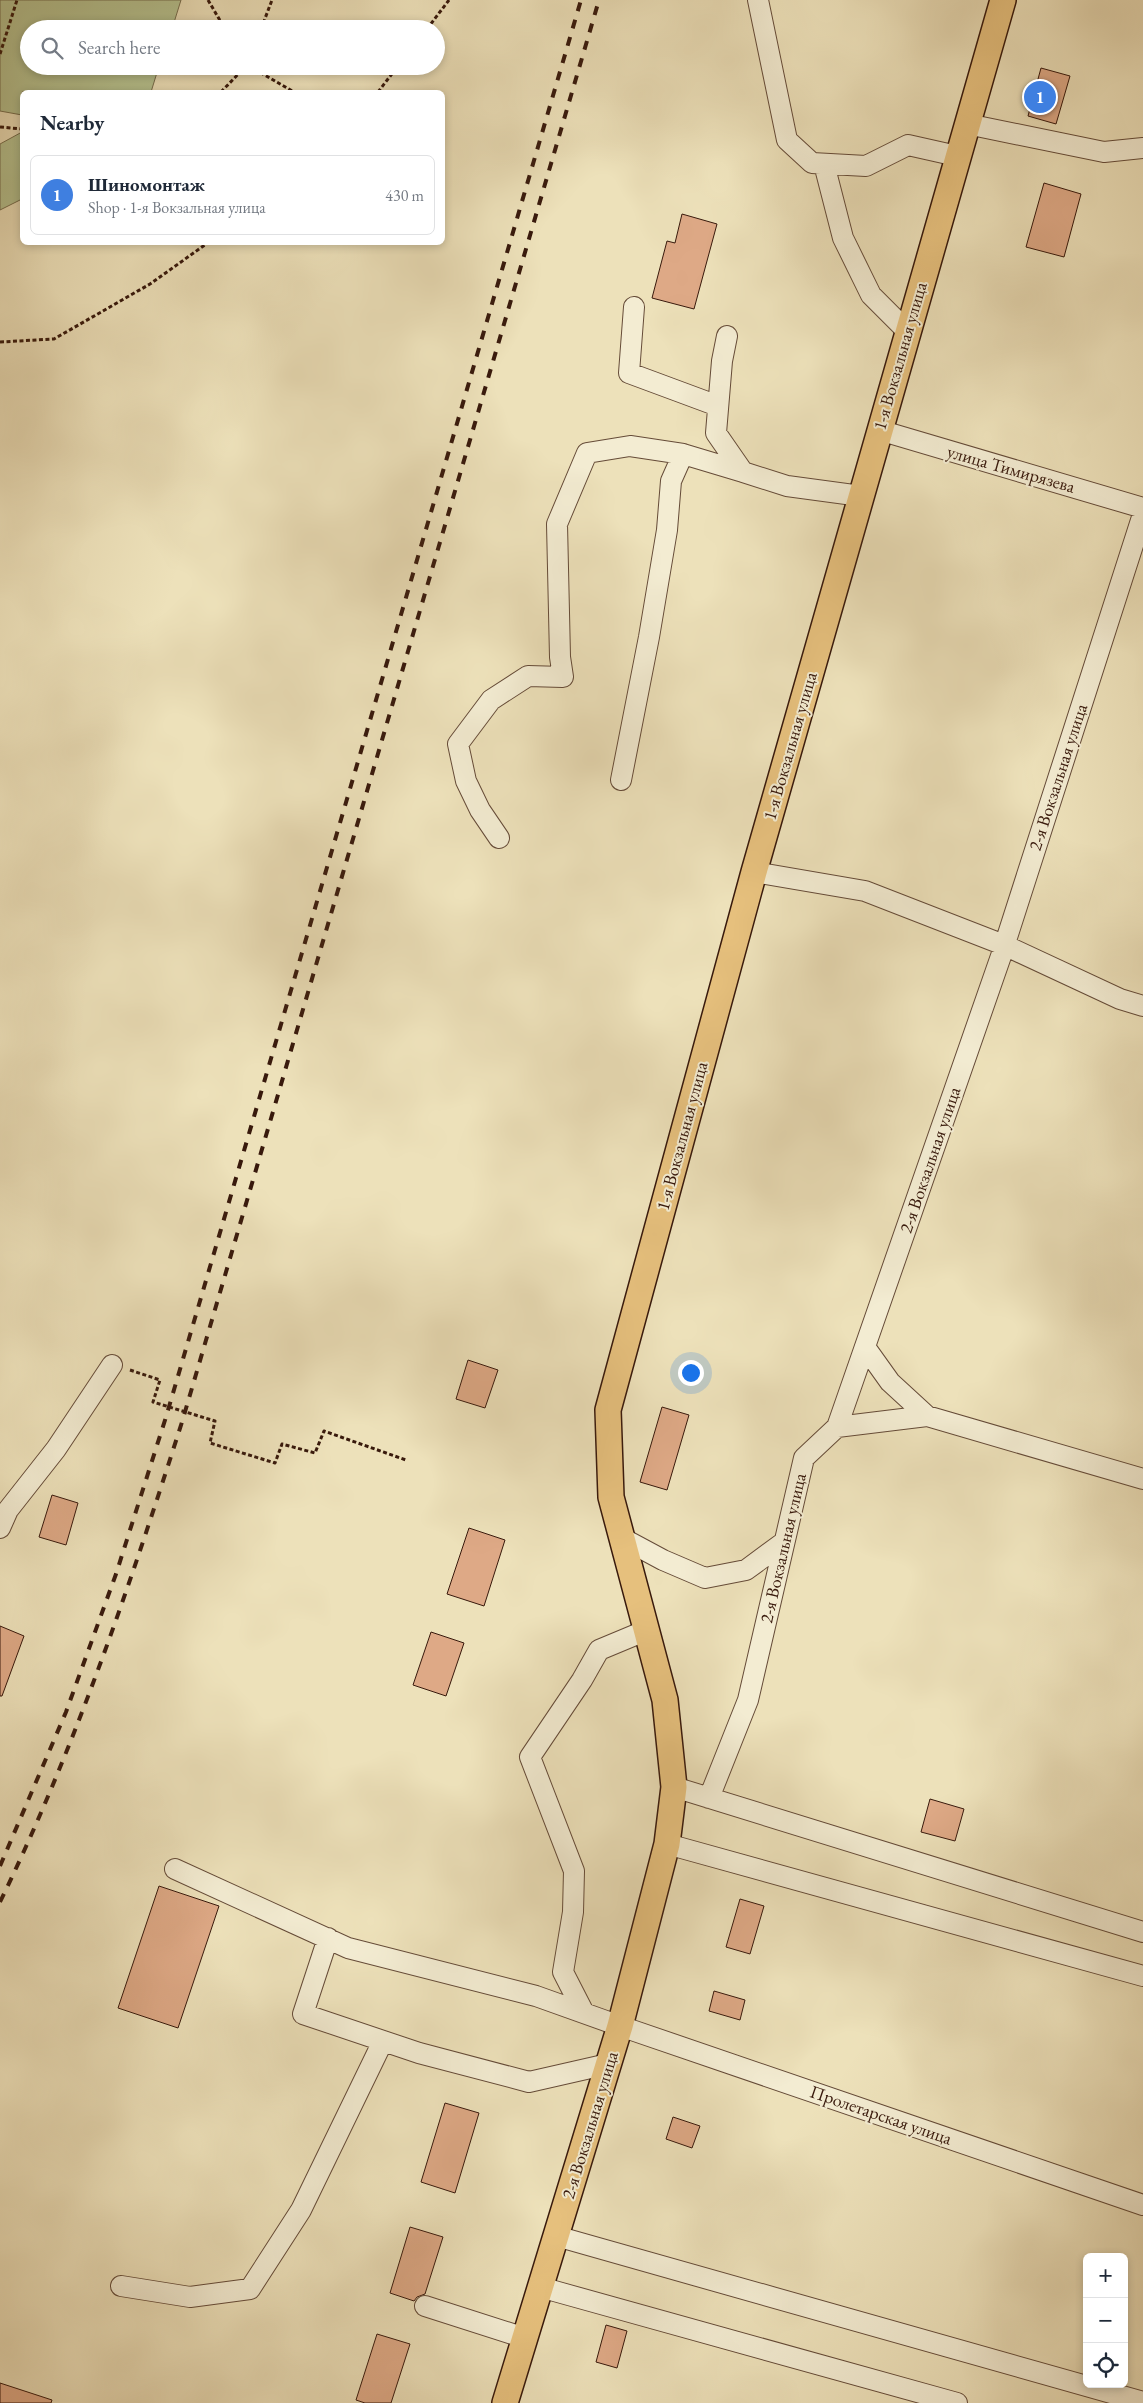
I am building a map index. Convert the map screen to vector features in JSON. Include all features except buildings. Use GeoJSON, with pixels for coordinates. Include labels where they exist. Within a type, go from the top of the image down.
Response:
{"type":"FeatureCollection","features":[{"type":"Feature","properties":{"kind":"main road","name":"1-я Вокзальная улица"},"geometry":{"type":"LineString","coordinates":[[647,1630],[611,1497],[608,1410],[754,872],[1003,0]]}},
{"type":"Feature","properties":{"kind":"main road","name":"2-я Вокзальная улица"},"geometry":{"type":"LineString","coordinates":[[505,2403],[620,2026],[667,1844],[674,1787],[665,1700],[647,1630]]}},
{"type":"Feature","properties":{"kind":"street"},"geometry":{"type":"LineString","coordinates":[[758,0],[787,140],[812,163],[866,166],[908,146],[957,156]]}},
{"type":"Feature","properties":{"kind":"street"},"geometry":{"type":"LineString","coordinates":[[967,124],[1104,152],[1143,148]]}},
{"type":"Feature","properties":{"kind":"street"},"geometry":{"type":"LineString","coordinates":[[824,164],[843,238],[871,295],[907,331]]}},
{"type":"Feature","properties":{"kind":"street"},"geometry":{"type":"LineString","coordinates":[[634,307],[629,373],[718,406]]}},
{"type":"Feature","properties":{"kind":"street"},"geometry":{"type":"LineString","coordinates":[[727,336],[716,433],[743,472]]}},
{"type":"Feature","properties":{"kind":"street","name":"улица Тимирязева"},"geometry":{"type":"LineString","coordinates":[[879,430],[1143,508]]}},
{"type":"Feature","properties":{"kind":"street"},"geometry":{"type":"LineString","coordinates":[[499,838],[480,810],[466,782],[458,744],[491,700],[528,676],[563,677],[560,657],[557,524],[587,453],[630,446],[683,454],[788,486],[861,496]]}},
{"type":"Feature","properties":{"kind":"street"},"geometry":{"type":"LineString","coordinates":[[621,780],[654,608],[667,530],[671,481],[683,454]]}},
{"type":"Feature","properties":{"kind":"street","name":"2-я Вокзальная улица"},"geometry":{"type":"LineString","coordinates":[[709,1798],[748,1700],[804,1458],[837,1427],[1004,945],[1143,514]]}},
{"type":"Feature","properties":{"kind":"street"},"geometry":{"type":"LineString","coordinates":[[754,872],[865,891],[1004,945],[1120,999],[1143,1006]]}},
{"type":"Feature","properties":{"kind":"street"},"geometry":{"type":"LineString","coordinates":[[865,1346],[890,1382],[927,1416]]}},
{"type":"Feature","properties":{"kind":"street"},"geometry":{"type":"LineString","coordinates":[[0,1528],[8,1510],[56,1449],[112,1365]]}},
{"type":"Feature","properties":{"kind":"street"},"geometry":{"type":"LineString","coordinates":[[837,1427],[927,1416],[1143,1479]]}},
{"type":"Feature","properties":{"kind":"street"},"geometry":{"type":"LineString","coordinates":[[622,1538],[663,1560],[705,1578],[746,1570],[784,1542]]}},
{"type":"Feature","properties":{"kind":"street"},"geometry":{"type":"LineString","coordinates":[[584,2013],[563,1972],[573,1912],[574,1871],[530,1757],[599,1650],[647,1630]]}},
{"type":"Feature","properties":{"kind":"street"},"geometry":{"type":"LineString","coordinates":[[674,1787],[1143,1932]]}},
{"type":"Feature","properties":{"kind":"street"},"geometry":{"type":"LineString","coordinates":[[667,1844],[1143,1976]]}},
{"type":"Feature","properties":{"kind":"street","name":"Пролетарская улица"},"geometry":{"type":"LineString","coordinates":[[175,1869],[348,1948],[536,1996],[1143,2205]]}},
{"type":"Feature","properties":{"kind":"street"},"geometry":{"type":"LineString","coordinates":[[328,1938],[303,2014],[419,2053],[529,2082],[608,2064]]}},
{"type":"Feature","properties":{"kind":"street"},"geometry":{"type":"LineString","coordinates":[[121,2286],[190,2297],[250,2289],[300,2210],[383,2041]]}},
{"type":"Feature","properties":{"kind":"street"},"geometry":{"type":"LineString","coordinates":[[556,2236],[1143,2402]]}},
{"type":"Feature","properties":{"kind":"street"},"geometry":{"type":"LineString","coordinates":[[540,2287],[957,2403]]}},
{"type":"Feature","properties":{"kind":"street"},"geometry":{"type":"LineString","coordinates":[[425,2306],[525,2338]]}},
{"type":"Feature","properties":{"kind":"path"},"geometry":{"type":"LineString","coordinates":[[0,54],[16,0]]}},
{"type":"Feature","properties":{"kind":"path"},"geometry":{"type":"LineString","coordinates":[[208,0],[220,20]]}},
{"type":"Feature","properties":{"kind":"path"},"geometry":{"type":"LineString","coordinates":[[264,20],[272,0]]}},
{"type":"Feature","properties":{"kind":"path"},"geometry":{"type":"LineString","coordinates":[[434,20],[449,0]]}},
{"type":"Feature","properties":{"kind":"path"},"geometry":{"type":"LineString","coordinates":[[224,90],[239,75]]}},
{"type":"Feature","properties":{"kind":"path"},"geometry":{"type":"LineString","coordinates":[[264,75],[290,90]]}},
{"type":"Feature","properties":{"kind":"path"},"geometry":{"type":"LineString","coordinates":[[380,90],[391,75]]}},
{"type":"Feature","properties":{"kind":"path"},"geometry":{"type":"LineString","coordinates":[[0,127],[20,129]]}},
{"type":"Feature","properties":{"kind":"path"},"geometry":{"type":"LineString","coordinates":[[0,342],[54,339],[150,284],[205,245]]}},
{"type":"Feature","properties":{"kind":"path"},"geometry":{"type":"LineString","coordinates":[[112,1365],[160,1380],[153,1402],[215,1421],[210,1443],[275,1463],[282,1444],[315,1453],[324,1431],[406,1460]]}},
{"type":"Feature","properties":{"kind":"green space"},"geometry":{"type":"Polygon","coordinates":[[[0,0],[181,0],[175,20],[20,20],[20,75],[156,75],[152,90],[20,90],[20,115],[0,111],[0,0]]]}},
{"type":"Feature","properties":{"kind":"green space"},"geometry":{"type":"Polygon","coordinates":[[[20,133],[20,200],[0,210],[0,144],[20,133]]]}},
{"type":"Feature","properties":{"kind":"railway"},"geometry":{"type":"LineString","coordinates":[[0,1866],[66,1712],[116,1574],[166,1417],[581,0]]}},
{"type":"Feature","properties":{"kind":"railway"},"geometry":{"type":"LineString","coordinates":[[0,1902],[53,1785],[100,1665],[182,1422],[599,0]]}},
{"type":"Feature","properties":{"kind":"place","name":"Шиномонтаж"},"geometry":{"type":"Point","coordinates":[1040,97]}}]}
